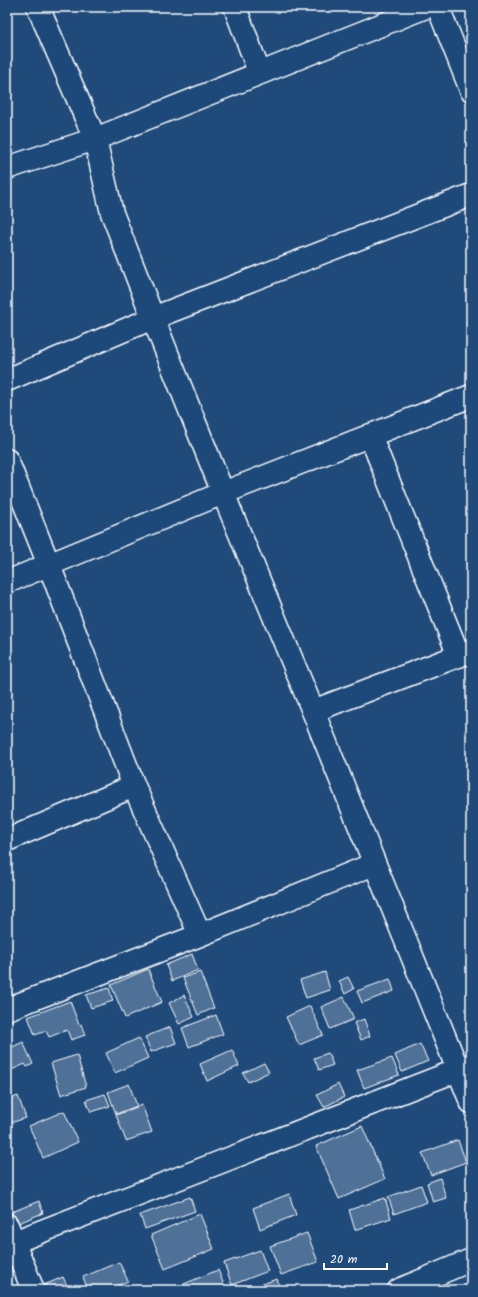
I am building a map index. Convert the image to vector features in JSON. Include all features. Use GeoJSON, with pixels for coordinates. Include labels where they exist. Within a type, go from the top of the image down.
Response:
{"type":"FeatureCollection","features":[{"type":"Feature","properties":{"kind":"street"},"geometry":{"type":"LineString","coordinates":[[38,7],[95,139],[112,213],[153,318],[374,864],[465,1067],[471,1102]]}},
{"type":"Feature","properties":{"kind":"street"},"geometry":{"type":"LineString","coordinates":[[235,7],[259,72]]}},
{"type":"Feature","properties":{"kind":"street"},"geometry":{"type":"LineString","coordinates":[[7,168],[95,139],[259,72],[426,7]]}},
{"type":"Feature","properties":{"kind":"street"},"geometry":{"type":"LineString","coordinates":[[438,7],[471,90]]}},
{"type":"Feature","properties":{"kind":"street"},"geometry":{"type":"LineString","coordinates":[[7,380],[153,318],[471,195]]}},
{"type":"Feature","properties":{"kind":"street"},"geometry":{"type":"LineString","coordinates":[[7,582],[223,493],[471,396]]}},
{"type":"Feature","properties":{"kind":"street"},"geometry":{"type":"LineString","coordinates":[[313,711],[465,653],[370,435]]}},
{"type":"Feature","properties":{"kind":"street"},"geometry":{"type":"LineString","coordinates":[[7,460],[134,786],[200,935]]}},
{"type":"Feature","properties":{"kind":"street"},"geometry":{"type":"LineString","coordinates":[[7,840],[134,786]]}},
{"type":"Feature","properties":{"kind":"street"},"geometry":{"type":"LineString","coordinates":[[7,1009],[200,935],[374,864]]}},
{"type":"Feature","properties":{"kind":"street"},"geometry":{"type":"LineString","coordinates":[[33,1290],[10,1233],[465,1067]]}},
{"type":"Feature","properties":{"kind":"street"},"geometry":{"type":"LineString","coordinates":[[399,1290],[471,1260]]}},
{"type":"Feature","properties":{"kind":"building"},"geometry":{"type":"Polygon","coordinates":[[[192,954],[198,970],[172,981],[166,965],[192,954]]]}},
{"type":"Feature","properties":{"kind":"building"},"geometry":{"type":"Polygon","coordinates":[[[148,969],[162,1002],[125,1018],[111,985],[148,969]]]}},
{"type":"Feature","properties":{"kind":"building"},"geometry":{"type":"Polygon","coordinates":[[[200,972],[214,1008],[198,1015],[183,978],[200,972]]]}},
{"type":"Feature","properties":{"kind":"building"},"geometry":{"type":"Polygon","coordinates":[[[325,972],[330,990],[306,998],[300,980],[325,972]]]}},
{"type":"Feature","properties":{"kind":"building"},"geometry":{"type":"Polygon","coordinates":[[[348,977],[354,989],[345,994],[339,981],[348,977]]]}},
{"type":"Feature","properties":{"kind":"building"},"geometry":{"type":"Polygon","coordinates":[[[390,979],[394,991],[362,1003],[357,991],[390,979]]]}},
{"type":"Feature","properties":{"kind":"building"},"geometry":{"type":"Polygon","coordinates":[[[109,988],[113,1001],[91,1008],[86,995],[109,988]]]}},
{"type":"Feature","properties":{"kind":"building"},"geometry":{"type":"Polygon","coordinates":[[[184,995],[194,1017],[179,1024],[169,1003],[184,995]]]}},
{"type":"Feature","properties":{"kind":"building"},"geometry":{"type":"Polygon","coordinates":[[[344,997],[354,1019],[330,1029],[321,1007],[344,997]]]}},
{"type":"Feature","properties":{"kind":"building"},"geometry":{"type":"Polygon","coordinates":[[[70,1001],[79,1025],[81,1024],[85,1035],[71,1040],[67,1030],[49,1037],[46,1031],[35,1035],[28,1017],[70,1001]]]}},
{"type":"Feature","properties":{"kind":"building"},"geometry":{"type":"Polygon","coordinates":[[[310,1006],[323,1035],[299,1045],[286,1017],[310,1006]]]}},
{"type":"Feature","properties":{"kind":"building"},"geometry":{"type":"Polygon","coordinates":[[[216,1015],[223,1034],[189,1047],[182,1028],[216,1015]]]}},
{"type":"Feature","properties":{"kind":"building"},"geometry":{"type":"Polygon","coordinates":[[[364,1019],[370,1036],[361,1040],[354,1023],[364,1019]]]}},
{"type":"Feature","properties":{"kind":"building"},"geometry":{"type":"Polygon","coordinates":[[[170,1027],[176,1043],[151,1052],[145,1037],[170,1027]]]}},
{"type":"Feature","properties":{"kind":"building"},"geometry":{"type":"Polygon","coordinates":[[[139,1038],[148,1058],[115,1073],[106,1053],[139,1038]]]}},
{"type":"Feature","properties":{"kind":"building"},"geometry":{"type":"Polygon","coordinates":[[[23,1042],[33,1064],[27,1067],[25,1064],[7,1072],[7,1047],[8,1049],[23,1042]]]}},
{"type":"Feature","properties":{"kind":"building"},"geometry":{"type":"Polygon","coordinates":[[[420,1044],[428,1061],[402,1072],[395,1055],[420,1044]]]}},
{"type":"Feature","properties":{"kind":"building"},"geometry":{"type":"Polygon","coordinates":[[[232,1050],[239,1066],[207,1081],[200,1064],[232,1050]]]}},
{"type":"Feature","properties":{"kind":"building"},"geometry":{"type":"Polygon","coordinates":[[[328,1053],[333,1065],[319,1070],[314,1058],[328,1053]]]}},
{"type":"Feature","properties":{"kind":"building"},"geometry":{"type":"Polygon","coordinates":[[[77,1055],[86,1087],[61,1095],[51,1063],[77,1055]]]}},
{"type":"Feature","properties":{"kind":"building"},"geometry":{"type":"Polygon","coordinates":[[[392,1058],[399,1075],[364,1088],[357,1070],[392,1058]]]}},
{"type":"Feature","properties":{"kind":"building"},"geometry":{"type":"Polygon","coordinates":[[[264,1063],[269,1072],[248,1082],[243,1073],[264,1063]]]}},
{"type":"Feature","properties":{"kind":"building"},"geometry":{"type":"Polygon","coordinates":[[[129,1084],[137,1106],[116,1114],[108,1092],[129,1084]]]}},
{"type":"Feature","properties":{"kind":"building"},"geometry":{"type":"Polygon","coordinates":[[[338,1084],[344,1097],[324,1107],[317,1095],[338,1084]]]}},
{"type":"Feature","properties":{"kind":"building"},"geometry":{"type":"Polygon","coordinates":[[[105,1094],[110,1106],[91,1112],[86,1100],[105,1094]]]}},
{"type":"Feature","properties":{"kind":"building"},"geometry":{"type":"Polygon","coordinates":[[[18,1096],[26,1118],[7,1124],[7,1100],[18,1096]]]}},
{"type":"Feature","properties":{"kind":"building"},"geometry":{"type":"Polygon","coordinates":[[[142,1105],[152,1132],[126,1141],[116,1115],[142,1105]]]}},
{"type":"Feature","properties":{"kind":"building"},"geometry":{"type":"Polygon","coordinates":[[[64,1111],[78,1142],[43,1158],[29,1126],[64,1111]]]}},
{"type":"Feature","properties":{"kind":"building"},"geometry":{"type":"Polygon","coordinates":[[[362,1126],[385,1179],[339,1199],[316,1146],[362,1126]]]}},
{"type":"Feature","properties":{"kind":"building"},"geometry":{"type":"Polygon","coordinates":[[[458,1140],[466,1162],[431,1175],[422,1153],[458,1140]]]}},
{"type":"Feature","properties":{"kind":"building"},"geometry":{"type":"Polygon","coordinates":[[[440,1178],[446,1198],[433,1202],[427,1183],[440,1178]]]}},
{"type":"Feature","properties":{"kind":"building"},"geometry":{"type":"Polygon","coordinates":[[[421,1185],[427,1202],[394,1214],[388,1197],[421,1185]]]}},
{"type":"Feature","properties":{"kind":"building"},"geometry":{"type":"Polygon","coordinates":[[[289,1194],[296,1215],[260,1229],[253,1208],[289,1194]]]}},
{"type":"Feature","properties":{"kind":"building"},"geometry":{"type":"Polygon","coordinates":[[[190,1197],[195,1211],[145,1229],[140,1215],[190,1197]]]}},
{"type":"Feature","properties":{"kind":"building"},"geometry":{"type":"Polygon","coordinates":[[[385,1198],[391,1218],[355,1230],[349,1210],[385,1198]]]}},
{"type":"Feature","properties":{"kind":"building"},"geometry":{"type":"Polygon","coordinates":[[[39,1201],[43,1213],[11,1226],[7,1214],[39,1201]]]}},
{"type":"Feature","properties":{"kind":"building"},"geometry":{"type":"Polygon","coordinates":[[[200,1214],[214,1249],[165,1269],[151,1235],[200,1214]]]}},
{"type":"Feature","properties":{"kind":"building"},"geometry":{"type":"Polygon","coordinates":[[[307,1233],[318,1262],[281,1275],[270,1246],[307,1233]]]}},
{"type":"Feature","properties":{"kind":"building"},"geometry":{"type":"Polygon","coordinates":[[[260,1250],[268,1271],[232,1285],[224,1263],[260,1250]]]}},
{"type":"Feature","properties":{"kind":"building"},"geometry":{"type":"Polygon","coordinates":[[[119,1262],[128,1281],[107,1290],[88,1290],[83,1277],[119,1262]]]}},
{"type":"Feature","properties":{"kind":"building"},"geometry":{"type":"Polygon","coordinates":[[[218,1270],[226,1290],[181,1290],[179,1286],[218,1270]]]}},
{"type":"Feature","properties":{"kind":"building"},"geometry":{"type":"Polygon","coordinates":[[[63,1277],[69,1290],[44,1290],[42,1286],[63,1277]]]}},
{"type":"Feature","properties":{"kind":"building"},"geometry":{"type":"Polygon","coordinates":[[[277,1279],[281,1290],[244,1290],[277,1279]]]}}]}
